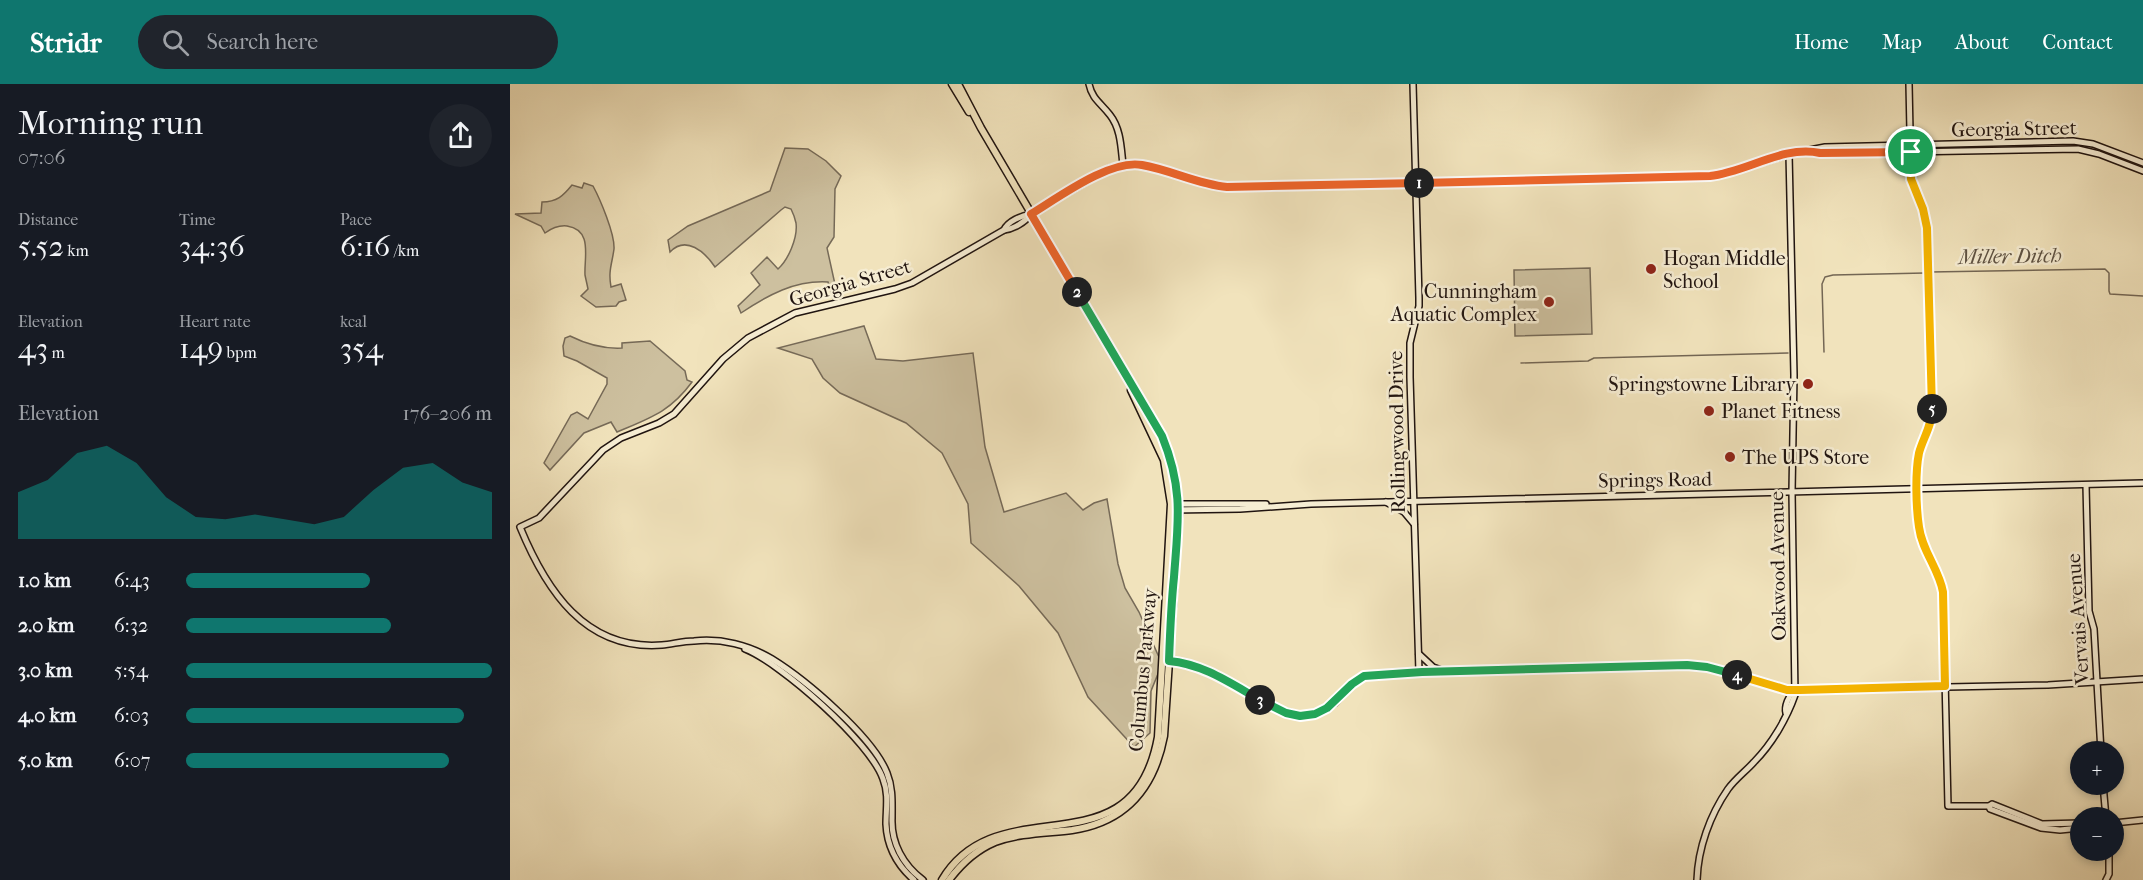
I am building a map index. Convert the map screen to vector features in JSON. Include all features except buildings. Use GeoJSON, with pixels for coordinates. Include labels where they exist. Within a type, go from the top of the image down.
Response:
{"type":"FeatureCollection","features":[{"type":"Feature","properties":{"kind":"main road","name":"Columbus Parkway"},"geometry":{"type":"LineString","coordinates":[[952,84],[981,128]]}},
{"type":"Feature","properties":{"kind":"main road","name":"Columbus Parkway"},"geometry":{"type":"LineString","coordinates":[[942,880],[961,857],[986,839],[1010,831],[1094,819],[1117,808],[1144,778],[1155,753],[1166,661],[1179,507],[1170,455],[1162,436],[981,128],[958,84]]}},
{"type":"Feature","properties":{"kind":"main road"},"geometry":{"type":"LineString","coordinates":[[1089,84],[1093,98],[1110,115],[1118,129],[1123,165]]}},
{"type":"Feature","properties":{"kind":"main road","name":"Rollingwood Drive"},"geometry":{"type":"LineString","coordinates":[[1413,84],[1419,306],[1410,343],[1419,672]]}},
{"type":"Feature","properties":{"kind":"main road"},"geometry":{"type":"LineString","coordinates":[[1909,84],[1912,185],[1926,219],[1932,417],[1918,457],[1919,524],[1922,543],[1939,578],[1943,592],[1948,806],[1989,806],[1992,804],[2042,824],[2070,823]]}},
{"type":"Feature","properties":{"kind":"main road","name":"Georgia Street"},"geometry":{"type":"LineString","coordinates":[[1910,149],[2073,141],[2093,144],[2143,163]]}},
{"type":"Feature","properties":{"kind":"main road","name":"Georgia Street"},"geometry":{"type":"LineString","coordinates":[[723,643],[701,640],[663,645],[639,644],[611,638],[591,628],[556,596],[533,558],[520,527],[539,518],[611,444],[674,414],[723,359],[748,338],[795,313],[894,290],[912,283],[1004,230],[1009,230],[1026,220],[1031,214],[1104,171],[1123,165],[1142,165],[1206,184],[1227,187],[1710,176],[1736,171],[1789,153],[1825,147],[2078,149],[2099,154],[2143,171]]}},
{"type":"Feature","properties":{"kind":"main road","name":"Oakwood Avenue"},"geometry":{"type":"LineString","coordinates":[[1697,880],[1704,841],[1715,811],[1729,787],[1775,737],[1786,713],[1790,711],[1795,696],[1792,492],[1794,385],[1789,153]]}},
{"type":"Feature","properties":{"kind":"main road","name":"Columbus Parkway"},"geometry":{"type":"LineString","coordinates":[[950,880],[969,858],[997,841],[1098,824],[1116,816],[1132,802],[1150,779],[1160,754],[1164,736],[1172,507],[1164,460],[1124,372]]}},
{"type":"Feature","properties":{"kind":"main road","name":"Springs Road"},"geometry":{"type":"LineString","coordinates":[[1172,507],[1240,509],[1276,505],[1413,501],[2143,483]]}},
{"type":"Feature","properties":{"kind":"main road","name":"Vervais Avenue"},"geometry":{"type":"LineString","coordinates":[[2086,485],[2089,611],[2094,629],[2100,741]]}},
{"type":"Feature","properties":{"kind":"main road"},"geometry":{"type":"LineString","coordinates":[[1385,502],[1404,512],[1414,524]]}},
{"type":"Feature","properties":{"kind":"main road"},"geometry":{"type":"LineString","coordinates":[[723,643],[748,650],[791,680],[827,710],[872,757],[885,785],[889,843],[898,863],[914,880]]}},
{"type":"Feature","properties":{"kind":"main road"},"geometry":{"type":"LineString","coordinates":[[723,643],[751,648],[795,675],[828,702],[876,753],[885,767],[891,784],[892,826],[897,847],[906,864],[923,880]]}},
{"type":"Feature","properties":{"kind":"main road"},"geometry":{"type":"LineString","coordinates":[[1419,654],[1433,667],[1444,672]]}},
{"type":"Feature","properties":{"kind":"main road"},"geometry":{"type":"LineString","coordinates":[[1166,661],[1181,662],[1206,670],[1278,710],[1300,716],[1315,714],[1327,708],[1364,676],[1419,672],[1696,665],[1794,690],[2097,683],[2143,679]]}},
{"type":"Feature","properties":{"kind":"main road"},"geometry":{"type":"LineString","coordinates":[[1989,806],[1990,809],[2041,828],[2070,829]]}},
{"type":"Feature","properties":{"kind":"main road"},"geometry":{"type":"LineString","coordinates":[[2124,822],[2143,820]]}},
{"type":"Feature","properties":{"kind":"main road"},"geometry":{"type":"LineString","coordinates":[[2106,880],[2109,874],[2109,861]]}},
{"type":"Feature","properties":{"kind":"shaded area"},"geometry":{"type":"Polygon","coordinates":[[[785,148],[808,149],[826,161],[841,176],[835,189],[834,237],[827,248],[838,298],[833,299],[828,282],[804,283],[761,300],[741,313],[738,306],[760,285],[751,273],[767,257],[778,269],[789,254],[796,229],[796,221],[791,209],[785,207],[781,210],[715,267],[701,251],[689,245],[676,247],[670,252],[668,240],[688,226],[770,191],[785,148]]]}},
{"type":"Feature","properties":{"kind":"shaded area"},"geometry":{"type":"Polygon","coordinates":[[[584,183],[593,186],[610,226],[614,243],[610,272],[611,287],[621,284],[626,300],[619,302],[616,306],[596,307],[581,296],[588,289],[585,275],[585,245],[581,233],[564,226],[555,227],[545,233],[541,226],[515,214],[541,213],[542,202],[559,198],[572,185],[582,188],[584,183]]]}},
{"type":"Feature","properties":{"kind":"shaded area"},"geometry":{"type":"Polygon","coordinates":[[[1590,268],[1592,334],[1515,336],[1514,270],[1590,268]]]}},
{"type":"Feature","properties":{"kind":"shaded area"},"geometry":{"type":"Polygon","coordinates":[[[864,326],[876,359],[903,361],[973,353],[985,447],[1004,512],[1066,493],[1083,510],[1107,499],[1118,564],[1125,588],[1139,612],[1162,664],[1151,691],[1150,733],[1134,747],[1088,697],[1058,633],[1019,586],[971,543],[968,504],[942,453],[906,423],[840,393],[823,378],[812,359],[778,348],[864,326]]]}},
{"type":"Feature","properties":{"kind":"shaded area"},"geometry":{"type":"Polygon","coordinates":[[[570,336],[609,348],[622,348],[622,343],[650,341],[685,371],[687,380],[692,382],[676,400],[649,418],[617,432],[611,422],[584,433],[550,470],[544,463],[571,415],[577,412],[588,419],[607,384],[607,378],[564,356],[565,338],[570,336]]]}},
{"type":"Feature","properties":{"kind":"waterway","name":"Miller Ditch"},"geometry":{"type":"LineString","coordinates":[[1930,272],[2105,269],[2109,273],[2110,294],[2143,296]]}},
{"type":"Feature","properties":{"kind":"waterway","name":"Miller Ditch"},"geometry":{"type":"LineString","coordinates":[[1824,352],[1822,284],[1825,277],[1925,273]]}},
{"type":"Feature","properties":{"kind":"waterway","name":"Miller Ditch"},"geometry":{"type":"LineString","coordinates":[[1521,363],[1588,361],[1594,358],[1788,353]]}},
{"type":"Feature","properties":{"kind":"place","name":"Hogan Middle School"},"geometry":{"type":"Point","coordinates":[1651,269]}},
{"type":"Feature","properties":{"kind":"place","name":"Cunningham Aquatic Complex"},"geometry":{"type":"Point","coordinates":[1549,302]}},
{"type":"Feature","properties":{"kind":"place","name":"Springstowne Library"},"geometry":{"type":"Point","coordinates":[1808,384]}},
{"type":"Feature","properties":{"kind":"place","name":"Planet Fitness"},"geometry":{"type":"Point","coordinates":[1709,411]}},
{"type":"Feature","properties":{"kind":"place","name":"The UPS Store"},"geometry":{"type":"Point","coordinates":[1730,457]}},
{"type":"Feature","properties":{"kind":"route"},"geometry":{"type":"LineString","coordinates":[[1794,152],[1911,152],[1911,179],[1923,209],[1927,228],[1932,402],[1931,421],[1918,457],[1919,524],[1922,543],[1939,578],[1943,592],[1945,686],[1787,690],[1696,665],[1422,672],[1364,676],[1327,708],[1315,714],[1300,716],[1278,710],[1206,670],[1181,662],[1169,661],[1179,511],[1176,480],[1170,455],[1162,436],[1031,214],[1110,168],[1130,164],[1150,166],[1206,184],[1238,188],[1710,176],[1736,171],[1794,152]]}}]}
